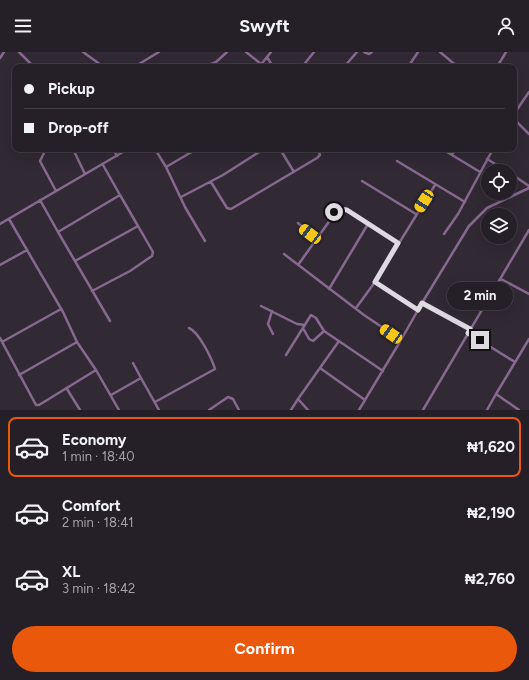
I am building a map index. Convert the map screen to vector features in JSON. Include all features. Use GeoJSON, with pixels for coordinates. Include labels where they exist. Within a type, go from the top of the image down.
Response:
{"type":"FeatureCollection","features":[{"type":"Feature","properties":{"kind":"street"},"geometry":{"type":"LineString","coordinates":[[0,58],[4,52]]}},
{"type":"Feature","properties":{"kind":"street"},"geometry":{"type":"LineString","coordinates":[[19,52],[31,64]]}},
{"type":"Feature","properties":{"kind":"street"},"geometry":{"type":"LineString","coordinates":[[83,52],[100,64]]}},
{"type":"Feature","properties":{"kind":"street"},"geometry":{"type":"LineString","coordinates":[[139,64],[159,52]]}},
{"type":"Feature","properties":{"kind":"street"},"geometry":{"type":"LineString","coordinates":[[211,64],[216,62],[227,52]]}},
{"type":"Feature","properties":{"kind":"street"},"geometry":{"type":"LineString","coordinates":[[246,52],[258,64]]}},
{"type":"Feature","properties":{"kind":"street"},"geometry":{"type":"LineString","coordinates":[[262,64],[271,52]]}},
{"type":"Feature","properties":{"kind":"street"},"geometry":{"type":"LineString","coordinates":[[304,64],[314,52]]}},
{"type":"Feature","properties":{"kind":"street"},"geometry":{"type":"LineString","coordinates":[[347,64],[357,52]]}},
{"type":"Feature","properties":{"kind":"street"},"geometry":{"type":"LineString","coordinates":[[364,52],[369,54],[372,52]]}},
{"type":"Feature","properties":{"kind":"street"},"geometry":{"type":"LineString","coordinates":[[410,64],[418,52]]}},
{"type":"Feature","properties":{"kind":"street"},"geometry":{"type":"LineString","coordinates":[[440,52],[454,64]]}},
{"type":"Feature","properties":{"kind":"street"},"geometry":{"type":"LineString","coordinates":[[499,64],[506,52]]}},
{"type":"Feature","properties":{"kind":"street"},"geometry":{"type":"LineString","coordinates":[[267,57],[271,64]]}},
{"type":"Feature","properties":{"kind":"street"},"geometry":{"type":"LineString","coordinates":[[517,110],[529,92]]}},
{"type":"Feature","properties":{"kind":"street"},"geometry":{"type":"LineString","coordinates":[[517,122],[529,134]]}},
{"type":"Feature","properties":{"kind":"street"},"geometry":{"type":"LineString","coordinates":[[44,152],[40,161],[56,191]]}},
{"type":"Feature","properties":{"kind":"street"},"geometry":{"type":"LineString","coordinates":[[74,152],[85,174]]}},
{"type":"Feature","properties":{"kind":"street"},"geometry":{"type":"LineString","coordinates":[[115,152],[117,156]]}},
{"type":"Feature","properties":{"kind":"street"},"geometry":{"type":"LineString","coordinates":[[0,224],[123,152]]}},
{"type":"Feature","properties":{"kind":"street"},"geometry":{"type":"LineString","coordinates":[[157,152],[205,241]]}},
{"type":"Feature","properties":{"kind":"street"},"geometry":{"type":"LineString","coordinates":[[166,167],[191,152]]}},
{"type":"Feature","properties":{"kind":"street"},"geometry":{"type":"LineString","coordinates":[[181,197],[211,182],[259,152]]}},
{"type":"Feature","properties":{"kind":"street"},"geometry":{"type":"LineString","coordinates":[[282,152],[294,172]]}},
{"type":"Feature","properties":{"kind":"street"},"geometry":{"type":"LineString","coordinates":[[211,182],[227,208],[231,209],[317,158],[320,155],[319,152]]}},
{"type":"Feature","properties":{"kind":"street"},"geometry":{"type":"LineString","coordinates":[[447,152],[480,172]]}},
{"type":"Feature","properties":{"kind":"street"},"geometry":{"type":"LineString","coordinates":[[444,234],[452,224],[465,202],[491,152]]}},
{"type":"Feature","properties":{"kind":"street"},"geometry":{"type":"LineString","coordinates":[[487,159],[495,164]]}},
{"type":"Feature","properties":{"kind":"street"},"geometry":{"type":"LineString","coordinates":[[397,161],[465,202]]}},
{"type":"Feature","properties":{"kind":"street"},"geometry":{"type":"LineString","coordinates":[[92,291],[130,271],[152,256],[153,252],[103,164]]}},
{"type":"Feature","properties":{"kind":"street"},"geometry":{"type":"LineString","coordinates":[[359,410],[469,226],[477,216],[487,208],[529,187],[517,178]]}},
{"type":"Feature","properties":{"kind":"street"},"geometry":{"type":"LineString","coordinates":[[362,181],[416,214]]}},
{"type":"Feature","properties":{"kind":"street"},"geometry":{"type":"LineString","coordinates":[[356,308],[375,282],[435,185]]}},
{"type":"Feature","properties":{"kind":"street"},"geometry":{"type":"LineString","coordinates":[[58,232],[120,195]]}},
{"type":"Feature","properties":{"kind":"street"},"geometry":{"type":"LineString","coordinates":[[40,200],[110,321]]}},
{"type":"Feature","properties":{"kind":"street"},"geometry":{"type":"LineString","coordinates":[[298,265],[338,209],[347,210],[398,243]]}},
{"type":"Feature","properties":{"kind":"street"},"geometry":{"type":"LineString","coordinates":[[9,219],[61,309],[77,342],[96,370],[119,410]]}},
{"type":"Feature","properties":{"kind":"street"},"geometry":{"type":"LineString","coordinates":[[298,223],[310,234],[318,237]]}},
{"type":"Feature","properties":{"kind":"street"},"geometry":{"type":"LineString","coordinates":[[329,289],[368,224]]}},
{"type":"Feature","properties":{"kind":"street"},"geometry":{"type":"LineString","coordinates":[[75,261],[138,226]]}},
{"type":"Feature","properties":{"kind":"street"},"geometry":{"type":"LineString","coordinates":[[422,410],[529,230]]}},
{"type":"Feature","properties":{"kind":"street"},"geometry":{"type":"LineString","coordinates":[[0,266],[27,250]]}},
{"type":"Feature","properties":{"kind":"street"},"geometry":{"type":"LineString","coordinates":[[284,254],[356,308],[364,316],[401,340]]}},
{"type":"Feature","properties":{"kind":"street"},"geometry":{"type":"LineString","coordinates":[[501,279],[529,294]]}},
{"type":"Feature","properties":{"kind":"street"},"geometry":{"type":"LineString","coordinates":[[375,282],[418,310]]}},
{"type":"Feature","properties":{"kind":"street"},"geometry":{"type":"LineString","coordinates":[[422,303],[470,329]]}},
{"type":"Feature","properties":{"kind":"street"},"geometry":{"type":"LineString","coordinates":[[261,306],[290,321],[305,325]]}},
{"type":"Feature","properties":{"kind":"street"},"geometry":{"type":"LineString","coordinates":[[2,342],[61,309]]}},
{"type":"Feature","properties":{"kind":"street"},"geometry":{"type":"LineString","coordinates":[[272,311],[268,324],[273,334]]}},
{"type":"Feature","properties":{"kind":"street"},"geometry":{"type":"LineString","coordinates":[[286,355],[309,317],[313,315],[324,331],[383,371]]}},
{"type":"Feature","properties":{"kind":"street"},"geometry":{"type":"LineString","coordinates":[[156,402],[214,369],[208,353],[198,337],[189,328]]}},
{"type":"Feature","properties":{"kind":"street"},"geometry":{"type":"LineString","coordinates":[[303,328],[309,339],[313,341],[324,331]]}},
{"type":"Feature","properties":{"kind":"street"},"geometry":{"type":"LineString","coordinates":[[468,333],[515,362]]}},
{"type":"Feature","properties":{"kind":"street"},"geometry":{"type":"LineString","coordinates":[[0,338],[19,375],[39,406],[96,370]]}},
{"type":"Feature","properties":{"kind":"street"},"geometry":{"type":"LineString","coordinates":[[487,410],[529,339]]}},
{"type":"Feature","properties":{"kind":"street"},"geometry":{"type":"LineString","coordinates":[[291,410],[338,341]]}},
{"type":"Feature","properties":{"kind":"street"},"geometry":{"type":"LineString","coordinates":[[19,375],[77,342]]}},
{"type":"Feature","properties":{"kind":"street"},"geometry":{"type":"LineString","coordinates":[[133,363],[156,402],[159,410]]}},
{"type":"Feature","properties":{"kind":"street"},"geometry":{"type":"LineString","coordinates":[[320,368],[365,400]]}},
{"type":"Feature","properties":{"kind":"street"},"geometry":{"type":"LineString","coordinates":[[111,395],[141,378]]}},
{"type":"Feature","properties":{"kind":"street"},"geometry":{"type":"LineString","coordinates":[[67,389],[80,410]]}},
{"type":"Feature","properties":{"kind":"street"},"geometry":{"type":"LineString","coordinates":[[496,394],[518,410]]}},
{"type":"Feature","properties":{"kind":"street"},"geometry":{"type":"LineString","coordinates":[[209,410],[228,397],[233,399],[239,410]]}},
{"type":"Feature","properties":{"kind":"street"},"geometry":{"type":"LineString","coordinates":[[298,399],[308,410]]}},
{"type":"Feature","properties":{"kind":"route"},"geometry":{"type":"LineString","coordinates":[[334,212],[342,208],[347,210],[398,243],[375,282],[418,310],[422,303],[470,329],[468,333],[480,340]]}}]}
